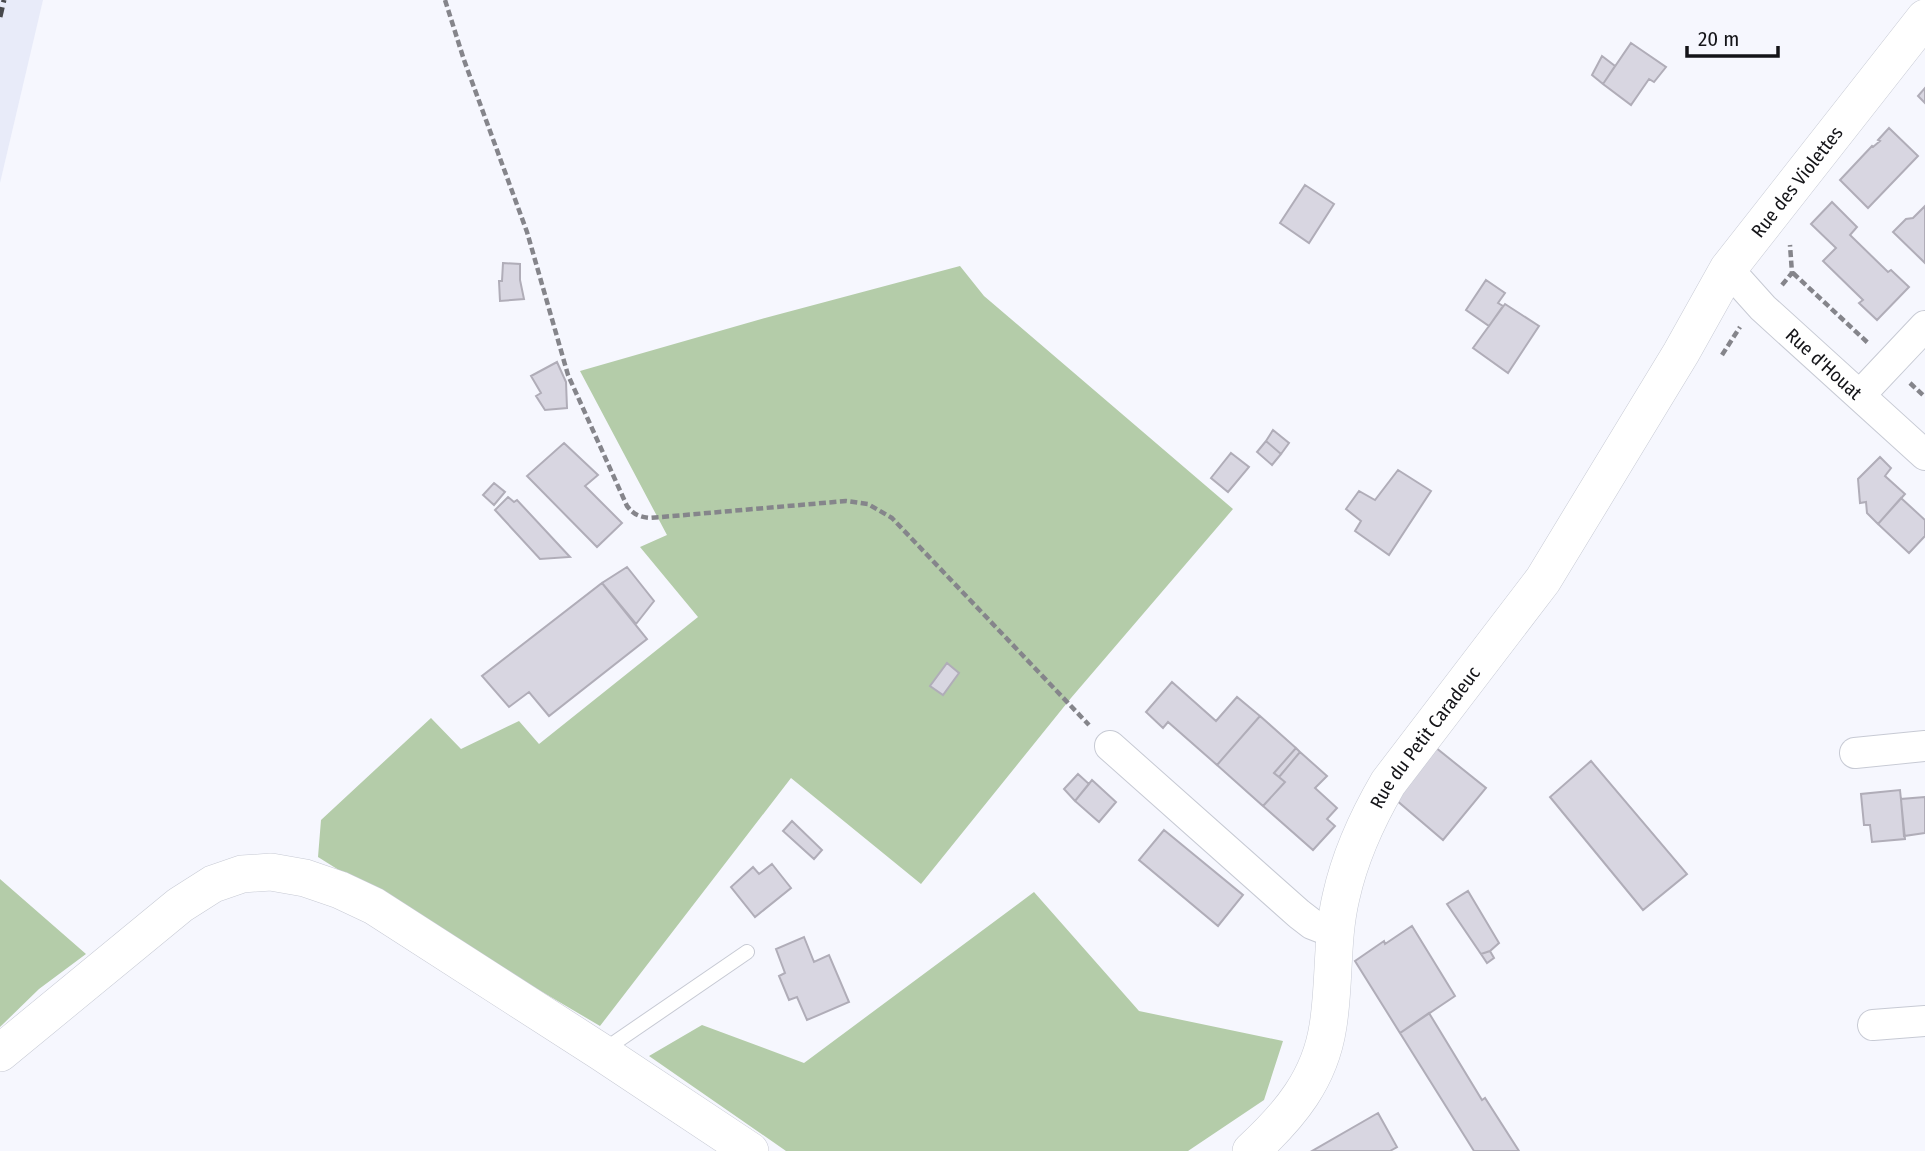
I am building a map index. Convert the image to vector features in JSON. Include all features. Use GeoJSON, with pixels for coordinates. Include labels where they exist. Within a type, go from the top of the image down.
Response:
{"type":"FeatureCollection","features":[{"type":"Feature","properties":{"kind":"street","name":"Rue des Violettes"},"geometry":{"type":"LineString","coordinates":[[1681,353],[1728,269],[1925,18]]}},
{"type":"Feature","properties":{"kind":"street","name":"Rue d'Houat"},"geometry":{"type":"LineString","coordinates":[[1728,269],[1763,308],[1925,455]]}},
{"type":"Feature","properties":{"kind":"street"},"geometry":{"type":"LineString","coordinates":[[1860,395],[1925,326]]}},
{"type":"Feature","properties":{"kind":"street","name":"Rue du Petit Caradeuc"},"geometry":{"type":"LineString","coordinates":[[1251,1151],[1277,1127],[1309,1085],[1322,1054],[1328,1025],[1335,933],[1341,897],[1354,852],[1369,816],[1388,783],[1543,580],[1681,353]]}},
{"type":"Feature","properties":{"kind":"street"},"geometry":{"type":"LineString","coordinates":[[1110,746],[1299,915],[1312,924],[1335,933]]}},
{"type":"Feature","properties":{"kind":"street"},"geometry":{"type":"LineString","coordinates":[[1855,753],[1925,746]]}},
{"type":"Feature","properties":{"kind":"street"},"geometry":{"type":"LineString","coordinates":[[0,1053],[180,905],[213,884],[242,874],[271,872],[304,878],[374,906],[750,1151]]}},
{"type":"Feature","properties":{"kind":"street"},"geometry":{"type":"LineString","coordinates":[[1873,1025],[1925,1021]]}},
{"type":"Feature","properties":{"kind":"lane"},"geometry":{"type":"LineString","coordinates":[[601,1052],[747,952]]}},
{"type":"Feature","properties":{"kind":"path"},"geometry":{"type":"LineString","coordinates":[[445,0],[527,232],[568,374],[632,513],[650,518],[846,501],[868,504],[891,518],[1110,746]]}},
{"type":"Feature","properties":{"kind":"path"},"geometry":{"type":"LineString","coordinates":[[1792,273],[1889,362]]}},
{"type":"Feature","properties":{"kind":"shaded area"},"geometry":{"type":"Polygon","coordinates":[[[0,0],[43,0],[0,183],[0,0]]]}},
{"type":"Feature","properties":{"kind":"green space"},"geometry":{"type":"Polygon","coordinates":[[[960,266],[984,296],[1233,509],[1071,698],[921,884],[791,778],[600,1026],[318,857],[321,820],[431,718],[461,749],[519,721],[539,744],[698,617],[640,547],[667,535],[580,371],[960,266]]]}},
{"type":"Feature","properties":{"kind":"green space"},"geometry":{"type":"Polygon","coordinates":[[[0,879],[86,954],[39,989],[0,1027],[0,879]]]}},
{"type":"Feature","properties":{"kind":"green space"},"geometry":{"type":"Polygon","coordinates":[[[1034,892],[1139,1011],[1283,1041],[1264,1100],[1188,1151],[786,1151],[649,1056],[702,1025],[804,1063],[1034,892]]]}},
{"type":"Feature","properties":{"kind":"building"},"geometry":{"type":"Polygon","coordinates":[[[1631,43],[1666,67],[1654,82],[1649,79],[1631,105],[1603,84],[1631,43]]]}},
{"type":"Feature","properties":{"kind":"building"},"geometry":{"type":"Polygon","coordinates":[[[1602,56],[1615,66],[1603,84],[1592,75],[1602,56]]]}},
{"type":"Feature","properties":{"kind":"building"},"geometry":{"type":"Polygon","coordinates":[[[1925,88],[1925,103],[1918,96],[1925,88]]]}},
{"type":"Feature","properties":{"kind":"building"},"geometry":{"type":"Polygon","coordinates":[[[1889,128],[1918,156],[1868,208],[1840,180],[1880,141],[1878,140],[1889,128]]]}},
{"type":"Feature","properties":{"kind":"building"},"geometry":{"type":"Polygon","coordinates":[[[1305,185],[1334,204],[1309,243],[1280,223],[1305,185]]]}},
{"type":"Feature","properties":{"kind":"building"},"geometry":{"type":"Polygon","coordinates":[[[1832,202],[1857,227],[1850,235],[1888,272],[1891,270],[1909,287],[1877,320],[1859,303],[1863,300],[1823,261],[1836,248],[1811,224],[1832,202]]]}},
{"type":"Feature","properties":{"kind":"building"},"geometry":{"type":"Polygon","coordinates":[[[1925,206],[1925,263],[1893,232],[1925,206]]]}},
{"type":"Feature","properties":{"kind":"building"},"geometry":{"type":"Polygon","coordinates":[[[503,263],[520,264],[524,299],[500,301],[499,281],[502,281],[503,263]]]}},
{"type":"Feature","properties":{"kind":"building"},"geometry":{"type":"Polygon","coordinates":[[[1486,280],[1505,293],[1498,303],[1503,306],[1489,326],[1466,310],[1486,280]]]}},
{"type":"Feature","properties":{"kind":"building"},"geometry":{"type":"Polygon","coordinates":[[[1505,304],[1539,326],[1508,373],[1473,348],[1505,304]]]}},
{"type":"Feature","properties":{"kind":"building"},"geometry":{"type":"Polygon","coordinates":[[[557,362],[566,382],[567,408],[545,410],[536,396],[541,393],[531,376],[557,362]]]}},
{"type":"Feature","properties":{"kind":"building"},"geometry":{"type":"Polygon","coordinates":[[[1273,430],[1289,443],[1281,454],[1266,441],[1273,430]]]}},
{"type":"Feature","properties":{"kind":"building"},"geometry":{"type":"Polygon","coordinates":[[[1266,441],[1281,454],[1272,465],[1257,452],[1266,441]]]}},
{"type":"Feature","properties":{"kind":"building"},"geometry":{"type":"Polygon","coordinates":[[[564,443],[598,475],[585,486],[622,523],[597,547],[527,476],[564,443]]]}},
{"type":"Feature","properties":{"kind":"building"},"geometry":{"type":"Polygon","coordinates":[[[1231,453],[1249,467],[1228,492],[1211,478],[1231,453]]]}},
{"type":"Feature","properties":{"kind":"building"},"geometry":{"type":"Polygon","coordinates":[[[1880,457],[1891,468],[1885,476],[1905,494],[1878,524],[1867,513],[1866,502],[1860,503],[1858,479],[1880,457]]]}},
{"type":"Feature","properties":{"kind":"building"},"geometry":{"type":"Polygon","coordinates":[[[1398,470],[1431,491],[1389,555],[1355,531],[1361,521],[1346,509],[1359,491],[1375,500],[1398,470]]]}},
{"type":"Feature","properties":{"kind":"building"},"geometry":{"type":"Polygon","coordinates":[[[494,483],[505,492],[494,505],[483,495],[494,483]]]}},
{"type":"Feature","properties":{"kind":"building"},"geometry":{"type":"Polygon","coordinates":[[[508,497],[514,502],[517,500],[570,557],[540,559],[495,510],[508,497]]]}},
{"type":"Feature","properties":{"kind":"building"},"geometry":{"type":"Polygon","coordinates":[[[1901,498],[1925,520],[1925,536],[1909,553],[1878,524],[1901,498]]]}},
{"type":"Feature","properties":{"kind":"building"},"geometry":{"type":"Polygon","coordinates":[[[627,567],[654,601],[636,624],[602,583],[627,567]]]}},
{"type":"Feature","properties":{"kind":"building"},"geometry":{"type":"Polygon","coordinates":[[[602,583],[647,639],[549,716],[529,692],[509,707],[482,676],[602,583]]]}},
{"type":"Feature","properties":{"kind":"building"},"geometry":{"type":"Polygon","coordinates":[[[947,663],[959,673],[943,695],[930,686],[947,663]]]}},
{"type":"Feature","properties":{"kind":"building"},"geometry":{"type":"Polygon","coordinates":[[[1172,682],[1216,721],[1237,697],[1260,716],[1217,765],[1168,722],[1163,728],[1146,712],[1172,682]]]}},
{"type":"Feature","properties":{"kind":"building"},"geometry":{"type":"Polygon","coordinates":[[[1260,716],[1296,748],[1274,773],[1285,782],[1263,806],[1217,765],[1260,716]]]}},
{"type":"Feature","properties":{"kind":"building"},"geometry":{"type":"Polygon","coordinates":[[[1435,747],[1486,788],[1443,840],[1395,799],[1435,747]]]}},
{"type":"Feature","properties":{"kind":"building"},"geometry":{"type":"Polygon","coordinates":[[[1296,748],[1300,752],[1279,777],[1274,773],[1296,748]]]}},
{"type":"Feature","properties":{"kind":"building"},"geometry":{"type":"Polygon","coordinates":[[[1300,752],[1327,776],[1315,788],[1337,808],[1327,819],[1335,826],[1313,850],[1263,806],[1285,782],[1279,777],[1300,752]]]}},
{"type":"Feature","properties":{"kind":"building"},"geometry":{"type":"Polygon","coordinates":[[[1591,761],[1687,874],[1643,910],[1550,797],[1591,761]]]}},
{"type":"Feature","properties":{"kind":"building"},"geometry":{"type":"Polygon","coordinates":[[[1078,774],[1089,784],[1075,801],[1064,789],[1078,774]]]}},
{"type":"Feature","properties":{"kind":"building"},"geometry":{"type":"Polygon","coordinates":[[[1092,780],[1116,802],[1099,822],[1075,801],[1092,780]]]}},
{"type":"Feature","properties":{"kind":"building"},"geometry":{"type":"Polygon","coordinates":[[[1900,790],[1905,839],[1872,842],[1870,825],[1864,825],[1861,794],[1900,790]]]}},
{"type":"Feature","properties":{"kind":"building"},"geometry":{"type":"Polygon","coordinates":[[[1925,797],[1925,833],[1904,836],[1901,799],[1925,797]]]}},
{"type":"Feature","properties":{"kind":"building"},"geometry":{"type":"Polygon","coordinates":[[[792,821],[822,850],[814,859],[783,831],[792,821]]]}},
{"type":"Feature","properties":{"kind":"building"},"geometry":{"type":"Polygon","coordinates":[[[1164,830],[1243,895],[1218,926],[1139,860],[1164,830]]]}},
{"type":"Feature","properties":{"kind":"building"},"geometry":{"type":"Polygon","coordinates":[[[772,864],[791,888],[755,917],[731,887],[753,867],[759,874],[772,864]]]}},
{"type":"Feature","properties":{"kind":"building"},"geometry":{"type":"Polygon","coordinates":[[[1468,891],[1499,943],[1490,951],[1481,954],[1447,904],[1468,891]]]}},
{"type":"Feature","properties":{"kind":"building"},"geometry":{"type":"Polygon","coordinates":[[[1412,926],[1455,996],[1400,1033],[1355,961],[1412,926]]]}},
{"type":"Feature","properties":{"kind":"building"},"geometry":{"type":"Polygon","coordinates":[[[804,937],[814,962],[829,955],[849,1002],[807,1020],[797,997],[789,1000],[779,976],[785,973],[776,949],[804,937]]]}},
{"type":"Feature","properties":{"kind":"building"},"geometry":{"type":"Polygon","coordinates":[[[1490,951],[1494,958],[1487,963],[1481,954],[1490,951]]]}},
{"type":"Feature","properties":{"kind":"building"},"geometry":{"type":"Polygon","coordinates":[[[1429,1013],[1482,1100],[1485,1098],[1519,1151],[1474,1151],[1400,1033],[1429,1013]]]}},
{"type":"Feature","properties":{"kind":"building"},"geometry":{"type":"Polygon","coordinates":[[[1378,1113],[1397,1147],[1390,1151],[1312,1151],[1378,1113]]]}},
{"type":"Feature","properties":{"kind":"railway"},"geometry":{"type":"LineString","coordinates":[[0,17],[4,0]]}}]}
